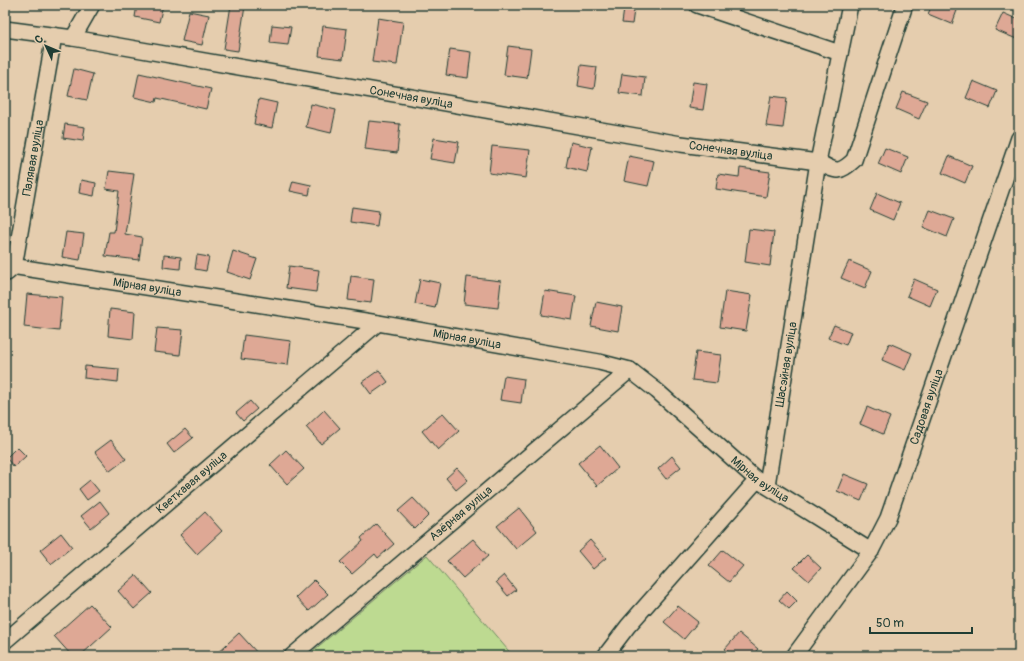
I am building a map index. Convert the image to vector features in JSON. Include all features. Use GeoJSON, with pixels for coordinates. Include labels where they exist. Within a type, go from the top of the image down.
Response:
{"type":"FeatureCollection","features":[{"type":"Feature","properties":{"kind":"street"},"geometry":{"type":"LineString","coordinates":[[73,38],[92,5]]}},
{"type":"Feature","properties":{"kind":"street"},"geometry":{"type":"LineString","coordinates":[[697,5],[840,53]]}},
{"type":"Feature","properties":{"kind":"street","name":"Шасэйная вуліца"},"geometry":{"type":"LineString","coordinates":[[757,480],[767,485],[818,162],[850,5]]}},
{"type":"Feature","properties":{"kind":"street","name":"Сонечная вуліца"},"geometry":{"type":"LineString","coordinates":[[5,28],[73,38],[681,144],[818,162],[836,171],[845,169],[854,160],[905,5]]}},
{"type":"Feature","properties":{"kind":"street","name":"Палявая вуліца"},"geometry":{"type":"LineString","coordinates":[[8,269],[54,36]]}},
{"type":"Feature","properties":{"kind":"street","name":"Садовая вуліца"},"geometry":{"type":"LineString","coordinates":[[794,656],[872,551],[888,518],[1019,138]]}},
{"type":"Feature","properties":{"kind":"street","name":"Мірная вуліца"},"geometry":{"type":"LineString","coordinates":[[8,269],[378,323],[599,362],[630,370],[657,391],[757,480],[872,551]]}},
{"type":"Feature","properties":{"kind":"street","name":"Кветкавая вуліца"},"geometry":{"type":"LineString","coordinates":[[5,641],[378,323]]}},
{"type":"Feature","properties":{"kind":"street","name":"Азёрная вуліца"},"geometry":{"type":"LineString","coordinates":[[292,656],[630,370]]}},
{"type":"Feature","properties":{"kind":"street"},"geometry":{"type":"LineString","coordinates":[[605,656],[628,626],[757,480]]}},
{"type":"Feature","properties":{"kind":"green space"},"geometry":{"type":"Polygon","coordinates":[[[427,555],[513,656],[307,656],[427,555]]]}},
{"type":"Feature","properties":{"kind":"building"},"geometry":{"type":"Polygon","coordinates":[[[137,5],[163,5],[159,22],[135,17],[137,5]]]}},
{"type":"Feature","properties":{"kind":"building"},"geometry":{"type":"Polygon","coordinates":[[[231,5],[245,6],[238,51],[224,49],[231,5]]]}},
{"type":"Feature","properties":{"kind":"building"},"geometry":{"type":"Polygon","coordinates":[[[932,5],[959,5],[952,24],[928,14],[932,5]]]}},
{"type":"Feature","properties":{"kind":"building"},"geometry":{"type":"Polygon","coordinates":[[[624,9],[634,10],[632,24],[622,23],[624,9]]]}},
{"type":"Feature","properties":{"kind":"building"},"geometry":{"type":"Polygon","coordinates":[[[189,11],[209,15],[202,45],[182,41],[189,11]]]}},
{"type":"Feature","properties":{"kind":"building"},"geometry":{"type":"Polygon","coordinates":[[[1003,13],[1019,20],[1019,40],[995,30],[1003,13]]]}},
{"type":"Feature","properties":{"kind":"building"},"geometry":{"type":"Polygon","coordinates":[[[378,18],[403,22],[397,65],[372,62],[378,18]]]}},
{"type":"Feature","properties":{"kind":"building"},"geometry":{"type":"Polygon","coordinates":[[[272,25],[291,27],[288,45],[270,43],[272,25]]]}},
{"type":"Feature","properties":{"kind":"building"},"geometry":{"type":"Polygon","coordinates":[[[323,26],[347,29],[343,59],[319,56],[323,26]]]}},
{"type":"Feature","properties":{"kind":"building"},"geometry":{"type":"Polygon","coordinates":[[[508,46],[531,49],[527,78],[504,75],[508,46]]]}},
{"type":"Feature","properties":{"kind":"building"},"geometry":{"type":"Polygon","coordinates":[[[450,49],[471,52],[468,78],[446,75],[450,49]]]}},
{"type":"Feature","properties":{"kind":"building"},"geometry":{"type":"Polygon","coordinates":[[[581,65],[597,67],[594,89],[578,86],[581,65]]]}},
{"type":"Feature","properties":{"kind":"building"},"geometry":{"type":"Polygon","coordinates":[[[74,69],[93,74],[87,100],[68,96],[74,69]]]}},
{"type":"Feature","properties":{"kind":"building"},"geometry":{"type":"Polygon","coordinates":[[[139,73],[211,89],[206,109],[157,98],[156,102],[134,97],[139,73]]]}},
{"type":"Feature","properties":{"kind":"building"},"geometry":{"type":"Polygon","coordinates":[[[622,74],[645,77],[643,96],[619,93],[622,74]]]}},
{"type":"Feature","properties":{"kind":"building"},"geometry":{"type":"Polygon","coordinates":[[[973,81],[997,91],[990,108],[966,98],[973,81]]]}},
{"type":"Feature","properties":{"kind":"building"},"geometry":{"type":"Polygon","coordinates":[[[693,82],[707,84],[703,110],[689,108],[693,82]]]}},
{"type":"Feature","properties":{"kind":"building"},"geometry":{"type":"Polygon","coordinates":[[[903,92],[927,101],[919,119],[896,109],[903,92]]]}},
{"type":"Feature","properties":{"kind":"building"},"geometry":{"type":"Polygon","coordinates":[[[771,96],[787,98],[783,128],[766,126],[771,96]]]}},
{"type":"Feature","properties":{"kind":"building"},"geometry":{"type":"Polygon","coordinates":[[[259,99],[277,103],[272,128],[254,124],[259,99]]]}},
{"type":"Feature","properties":{"kind":"building"},"geometry":{"type":"Polygon","coordinates":[[[311,104],[336,110],[331,133],[306,127],[311,104]]]}},
{"type":"Feature","properties":{"kind":"building"},"geometry":{"type":"Polygon","coordinates":[[[369,121],[400,124],[397,153],[365,149],[369,121]]]}},
{"type":"Feature","properties":{"kind":"building"},"geometry":{"type":"Polygon","coordinates":[[[65,124],[85,127],[83,141],[63,138],[65,124]]]}},
{"type":"Feature","properties":{"kind":"building"},"geometry":{"type":"Polygon","coordinates":[[[434,138],[459,142],[455,163],[430,159],[434,138]]]}},
{"type":"Feature","properties":{"kind":"building"},"geometry":{"type":"Polygon","coordinates":[[[571,142],[592,147],[587,172],[566,167],[571,142]]]}},
{"type":"Feature","properties":{"kind":"building"},"geometry":{"type":"Polygon","coordinates":[[[492,146],[530,150],[526,178],[489,173],[492,146]]]}},
{"type":"Feature","properties":{"kind":"building"},"geometry":{"type":"Polygon","coordinates":[[[885,148],[908,157],[901,174],[878,164],[885,148]]]}},
{"type":"Feature","properties":{"kind":"building"},"geometry":{"type":"Polygon","coordinates":[[[629,156],[654,161],[648,186],[624,181],[629,156]]]}},
{"type":"Feature","properties":{"kind":"building"},"geometry":{"type":"Polygon","coordinates":[[[949,156],[972,166],[965,183],[942,173],[949,156]]]}},
{"type":"Feature","properties":{"kind":"building"},"geometry":{"type":"Polygon","coordinates":[[[740,168],[770,172],[766,197],[716,189],[718,174],[739,177],[740,168]]]}},
{"type":"Feature","properties":{"kind":"building"},"geometry":{"type":"Polygon","coordinates":[[[109,171],[134,174],[125,234],[142,237],[139,260],[105,256],[109,232],[114,232],[119,191],[106,189],[109,171]]]}},
{"type":"Feature","properties":{"kind":"building"},"geometry":{"type":"Polygon","coordinates":[[[81,180],[96,183],[94,196],[79,193],[81,180]]]}},
{"type":"Feature","properties":{"kind":"building"},"geometry":{"type":"Polygon","coordinates":[[[293,181],[311,185],[309,195],[290,191],[293,181]]]}},
{"type":"Feature","properties":{"kind":"building"},"geometry":{"type":"Polygon","coordinates":[[[877,193],[900,203],[893,220],[870,210],[877,193]]]}},
{"type":"Feature","properties":{"kind":"building"},"geometry":{"type":"Polygon","coordinates":[[[352,207],[379,211],[377,226],[350,222],[352,207]]]}},
{"type":"Feature","properties":{"kind":"building"},"geometry":{"type":"Polygon","coordinates":[[[930,210],[954,219],[947,237],[923,227],[930,210]]]}},
{"type":"Feature","properties":{"kind":"building"},"geometry":{"type":"Polygon","coordinates":[[[749,229],[774,232],[770,266],[745,262],[749,229]]]}},
{"type":"Feature","properties":{"kind":"building"},"geometry":{"type":"Polygon","coordinates":[[[66,232],[84,234],[80,260],[62,257],[66,232]]]}},
{"type":"Feature","properties":{"kind":"building"},"geometry":{"type":"Polygon","coordinates":[[[233,251],[257,259],[250,280],[227,272],[233,251]]]}},
{"type":"Feature","properties":{"kind":"building"},"geometry":{"type":"Polygon","coordinates":[[[164,255],[181,257],[180,269],[163,267],[164,255]]]}},
{"type":"Feature","properties":{"kind":"building"},"geometry":{"type":"Polygon","coordinates":[[[197,255],[209,257],[206,271],[195,269],[197,255]]]}},
{"type":"Feature","properties":{"kind":"building"},"geometry":{"type":"Polygon","coordinates":[[[849,261],[872,271],[865,288],[841,278],[849,261]]]}},
{"type":"Feature","properties":{"kind":"building"},"geometry":{"type":"Polygon","coordinates":[[[289,266],[319,270],[316,292],[286,288],[289,266]]]}},
{"type":"Feature","properties":{"kind":"building"},"geometry":{"type":"Polygon","coordinates":[[[351,276],[374,279],[371,303],[348,300],[351,276]]]}},
{"type":"Feature","properties":{"kind":"building"},"geometry":{"type":"Polygon","coordinates":[[[467,277],[501,281],[498,308],[464,304],[467,277]]]}},
{"type":"Feature","properties":{"kind":"building"},"geometry":{"type":"Polygon","coordinates":[[[420,279],[440,283],[435,308],[415,304],[420,279]]]}},
{"type":"Feature","properties":{"kind":"building"},"geometry":{"type":"Polygon","coordinates":[[[914,279],[937,289],[930,306],[907,296],[914,279]]]}},
{"type":"Feature","properties":{"kind":"building"},"geometry":{"type":"Polygon","coordinates":[[[545,291],[576,296],[572,320],[541,315],[545,291]]]}},
{"type":"Feature","properties":{"kind":"building"},"geometry":{"type":"Polygon","coordinates":[[[725,291],[752,295],[746,331],[720,327],[725,291]]]}},
{"type":"Feature","properties":{"kind":"building"},"geometry":{"type":"Polygon","coordinates":[[[27,294],[62,297],[59,331],[24,327],[27,294]]]}},
{"type":"Feature","properties":{"kind":"building"},"geometry":{"type":"Polygon","coordinates":[[[596,302],[622,307],[618,331],[591,326],[596,302]]]}},
{"type":"Feature","properties":{"kind":"building"},"geometry":{"type":"Polygon","coordinates":[[[110,309],[135,312],[133,339],[108,336],[110,309]]]}},
{"type":"Feature","properties":{"kind":"building"},"geometry":{"type":"Polygon","coordinates":[[[834,325],[851,332],[846,345],[828,338],[834,325]]]}},
{"type":"Feature","properties":{"kind":"building"},"geometry":{"type":"Polygon","coordinates":[[[157,328],[183,330],[180,355],[154,352],[157,328]]]}},
{"type":"Feature","properties":{"kind":"building"},"geometry":{"type":"Polygon","coordinates":[[[244,335],[291,341],[288,365],[241,359],[244,335]]]}},
{"type":"Feature","properties":{"kind":"building"},"geometry":{"type":"Polygon","coordinates":[[[889,343],[912,353],[905,370],[882,360],[889,343]]]}},
{"type":"Feature","properties":{"kind":"building"},"geometry":{"type":"Polygon","coordinates":[[[696,352],[721,355],[717,383],[692,380],[696,352]]]}},
{"type":"Feature","properties":{"kind":"building"},"geometry":{"type":"Polygon","coordinates":[[[85,366],[119,369],[118,382],[84,378],[85,366]]]}},
{"type":"Feature","properties":{"kind":"building"},"geometry":{"type":"Polygon","coordinates":[[[379,370],[388,382],[371,394],[362,382],[379,370]]]}},
{"type":"Feature","properties":{"kind":"building"},"geometry":{"type":"Polygon","coordinates":[[[504,376],[524,379],[521,403],[500,400],[504,376]]]}},
{"type":"Feature","properties":{"kind":"building"},"geometry":{"type":"Polygon","coordinates":[[[250,401],[257,409],[243,421],[236,413],[250,401]]]}},
{"type":"Feature","properties":{"kind":"building"},"geometry":{"type":"Polygon","coordinates":[[[867,407],[890,417],[883,434],[860,424],[867,407]]]}},
{"type":"Feature","properties":{"kind":"building"},"geometry":{"type":"Polygon","coordinates":[[[324,410],[340,428],[321,444],[306,427],[324,410]]]}},
{"type":"Feature","properties":{"kind":"building"},"geometry":{"type":"Polygon","coordinates":[[[443,413],[459,431],[438,450],[422,431],[443,413]]]}},
{"type":"Feature","properties":{"kind":"building"},"geometry":{"type":"Polygon","coordinates":[[[185,429],[193,438],[174,453],[167,444],[185,429]]]}},
{"type":"Feature","properties":{"kind":"building"},"geometry":{"type":"Polygon","coordinates":[[[111,440],[126,459],[110,471],[95,452],[111,440]]]}},
{"type":"Feature","properties":{"kind":"building"},"geometry":{"type":"Polygon","coordinates":[[[600,445],[618,468],[597,486],[578,463],[600,445]]]}},
{"type":"Feature","properties":{"kind":"building"},"geometry":{"type":"Polygon","coordinates":[[[17,447],[26,456],[14,467],[6,458],[17,447]]]}},
{"type":"Feature","properties":{"kind":"building"},"geometry":{"type":"Polygon","coordinates":[[[286,450],[304,469],[287,484],[270,465],[286,450]]]}},
{"type":"Feature","properties":{"kind":"building"},"geometry":{"type":"Polygon","coordinates":[[[672,456],[681,467],[666,479],[658,469],[672,456]]]}},
{"type":"Feature","properties":{"kind":"building"},"geometry":{"type":"Polygon","coordinates":[[[457,468],[468,480],[456,490],[446,478],[457,468]]]}},
{"type":"Feature","properties":{"kind":"building"},"geometry":{"type":"Polygon","coordinates":[[[844,474],[868,484],[861,501],[837,491],[844,474]]]}},
{"type":"Feature","properties":{"kind":"building"},"geometry":{"type":"Polygon","coordinates":[[[90,480],[99,491],[87,500],[79,489],[90,480]]]}},
{"type":"Feature","properties":{"kind":"building"},"geometry":{"type":"Polygon","coordinates":[[[413,498],[429,515],[415,529],[398,511],[413,498]]]}},
{"type":"Feature","properties":{"kind":"building"},"geometry":{"type":"Polygon","coordinates":[[[100,501],[109,513],[91,528],[81,516],[100,501]]]}},
{"type":"Feature","properties":{"kind":"building"},"geometry":{"type":"Polygon","coordinates":[[[519,508],[537,531],[516,549],[497,526],[519,508]]]}},
{"type":"Feature","properties":{"kind":"building"},"geometry":{"type":"Polygon","coordinates":[[[205,512],[222,531],[197,554],[180,535],[205,512]]]}},
{"type":"Feature","properties":{"kind":"building"},"geometry":{"type":"Polygon","coordinates":[[[376,524],[394,544],[378,558],[375,554],[352,574],[340,562],[363,541],[361,538],[376,524]]]}},
{"type":"Feature","properties":{"kind":"building"},"geometry":{"type":"Polygon","coordinates":[[[61,533],[72,547],[51,564],[40,550],[61,533]]]}},
{"type":"Feature","properties":{"kind":"building"},"geometry":{"type":"Polygon","coordinates":[[[473,539],[488,556],[463,578],[447,561],[473,539]]]}},
{"type":"Feature","properties":{"kind":"building"},"geometry":{"type":"Polygon","coordinates":[[[590,540],[606,558],[593,569],[578,551],[590,540]]]}},
{"type":"Feature","properties":{"kind":"building"},"geometry":{"type":"Polygon","coordinates":[[[723,550],[743,566],[729,582],[709,566],[723,550]]]}},
{"type":"Feature","properties":{"kind":"building"},"geometry":{"type":"Polygon","coordinates":[[[807,555],[821,568],[809,581],[794,568],[807,555]]]}},
{"type":"Feature","properties":{"kind":"building"},"geometry":{"type":"Polygon","coordinates":[[[136,575],[152,593],[134,609],[118,591],[136,575]]]}},
{"type":"Feature","properties":{"kind":"building"},"geometry":{"type":"Polygon","coordinates":[[[504,575],[516,590],[508,596],[496,582],[504,575]]]}},
{"type":"Feature","properties":{"kind":"building"},"geometry":{"type":"Polygon","coordinates":[[[314,580],[328,594],[309,611],[296,597],[314,580]]]}},
{"type":"Feature","properties":{"kind":"building"},"geometry":{"type":"Polygon","coordinates":[[[787,591],[797,601],[789,609],[779,600],[787,591]]]}},
{"type":"Feature","properties":{"kind":"building"},"geometry":{"type":"Polygon","coordinates":[[[90,604],[112,627],[80,656],[72,656],[54,636],[90,604]]]}},
{"type":"Feature","properties":{"kind":"building"},"geometry":{"type":"Polygon","coordinates":[[[678,606],[698,622],[684,639],[664,622],[678,606]]]}},
{"type":"Feature","properties":{"kind":"building"},"geometry":{"type":"Polygon","coordinates":[[[239,633],[260,656],[214,656],[239,633]]]}},
{"type":"Feature","properties":{"kind":"building"},"geometry":{"type":"Polygon","coordinates":[[[739,633],[758,649],[752,656],[733,656],[725,649],[739,633]]]}}]}
